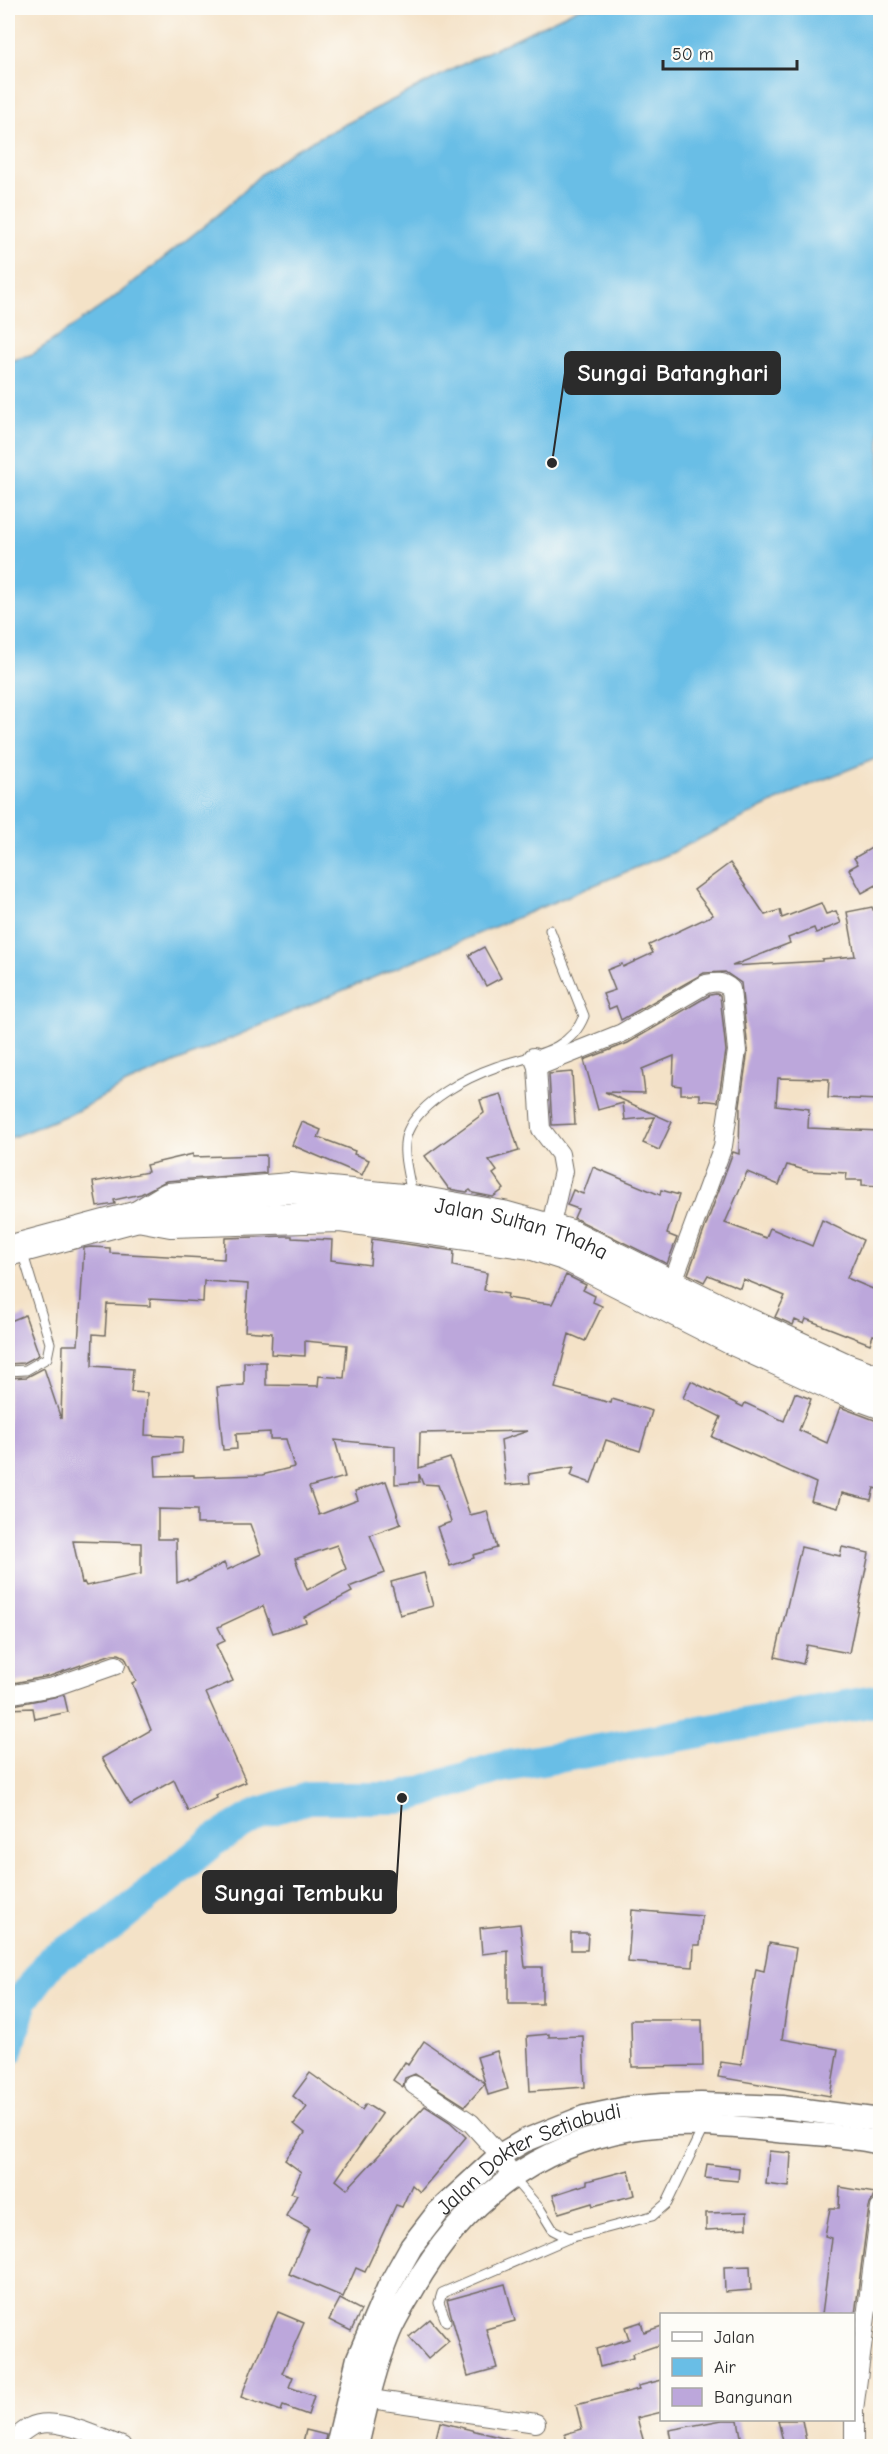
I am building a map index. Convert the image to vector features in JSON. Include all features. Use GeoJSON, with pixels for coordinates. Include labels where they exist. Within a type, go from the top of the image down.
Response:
{"type":"FeatureCollection","features":[{"type":"Feature","properties":{"kind":"highway","name":"Jalan Sultan Thaha"},"geometry":{"type":"LineString","coordinates":[[412,1213],[567,1256],[736,1329],[880,1381]]}},
{"type":"Feature","properties":{"kind":"highway","name":"Jalan Sultan Thaha"},"geometry":{"type":"LineString","coordinates":[[14,1249],[138,1216],[171,1222],[412,1213],[503,1216],[571,1235],[672,1284],[736,1329],[836,1387],[880,1403]]}},
{"type":"Feature","properties":{"kind":"street"},"geometry":{"type":"LineString","coordinates":[[550,1229],[563,1171],[560,1154],[541,1129],[535,1062],[622,1033],[706,984],[725,983],[730,989],[736,1051],[723,1146],[672,1284]]}},
{"type":"Feature","properties":{"kind":"street"},"geometry":{"type":"LineString","coordinates":[[8,1695],[53,1687],[116,1665]]}},
{"type":"Feature","properties":{"kind":"street"},"geometry":{"type":"LineString","coordinates":[[414,2085],[471,2123],[500,2155],[513,2178]]}},
{"type":"Feature","properties":{"kind":"street","name":"Jalan Dokter Setiabudi"},"geometry":{"type":"LineString","coordinates":[[357,2446],[358,2358],[388,2288],[411,2247],[438,2212],[500,2155],[555,2127],[584,2117],[627,2108],[701,2104],[771,2107],[880,2121]]}},
{"type":"Feature","properties":{"kind":"street","name":"Jalan Dokter Setiabudi"},"geometry":{"type":"LineString","coordinates":[[337,2446],[390,2332],[426,2266],[473,2208],[536,2161],[595,2137],[633,2129],[669,2125],[717,2125],[880,2143]]}},
{"type":"Feature","properties":{"kind":"street"},"geometry":{"type":"LineString","coordinates":[[855,2402],[880,2208]]}},
{"type":"Feature","properties":{"kind":"street"},"geometry":{"type":"LineString","coordinates":[[359,2397],[536,2423]]}},
{"type":"Feature","properties":{"kind":"street"},"geometry":{"type":"LineString","coordinates":[[854,2421],[854,2446]]}},
{"type":"Feature","properties":{"kind":"street"},"geometry":{"type":"LineString","coordinates":[[8,2446],[31,2426],[44,2424],[73,2428],[122,2446]]}},
{"type":"Feature","properties":{"kind":"lane"},"geometry":{"type":"LineString","coordinates":[[412,1213],[406,1156],[408,1131],[427,1104],[496,1067],[535,1062],[569,1041],[579,1029],[584,1016],[550,930]]}},
{"type":"Feature","properties":{"kind":"lane"},"geometry":{"type":"LineString","coordinates":[[8,1371],[26,1370],[47,1358],[50,1343],[14,1249]]}},
{"type":"Feature","properties":{"kind":"lane"},"geometry":{"type":"LineString","coordinates":[[446,2321],[439,2303],[442,2293],[569,2238],[652,2216],[667,2203],[704,2126]]}},
{"type":"Feature","properties":{"kind":"lane"},"geometry":{"type":"LineString","coordinates":[[513,2178],[540,2209],[553,2230],[569,2238]]}},
{"type":"Feature","properties":{"kind":"water"},"geometry":{"type":"Polygon","coordinates":[[[579,8],[880,8],[880,757],[805,787],[671,853],[303,1007],[126,1084],[75,1112],[8,1139],[8,362],[33,354],[111,300],[219,214],[262,173],[293,151],[579,8]]]}},
{"type":"Feature","properties":{"kind":"building"},"geometry":{"type":"Polygon","coordinates":[[[880,843],[880,883],[862,893],[849,869],[858,864],[854,858],[880,843]]]}},
{"type":"Feature","properties":{"kind":"building"},"geometry":{"type":"Polygon","coordinates":[[[730,863],[765,915],[780,910],[782,918],[821,903],[826,914],[836,911],[841,923],[816,933],[814,928],[788,938],[790,943],[732,966],[822,961],[822,959],[855,956],[847,912],[872,907],[880,926],[880,1100],[828,1098],[829,1079],[778,1078],[776,1105],[809,1109],[808,1128],[880,1131],[880,1186],[862,1185],[862,1180],[846,1180],[847,1173],[808,1171],[787,1165],[779,1185],[747,1172],[725,1223],[766,1238],[770,1228],[812,1246],[822,1220],[863,1240],[847,1278],[880,1292],[880,1337],[873,1335],[870,1344],[806,1319],[804,1324],[795,1320],[793,1325],[775,1317],[785,1296],[743,1279],[740,1288],[708,1275],[704,1282],[688,1274],[733,1152],[739,1154],[740,1105],[748,1050],[741,983],[725,972],[704,973],[621,1020],[616,1006],[609,1009],[603,994],[615,990],[607,970],[622,964],[623,967],[653,953],[649,945],[713,915],[694,890],[730,863]]]}},
{"type":"Feature","properties":{"kind":"building"},"geometry":{"type":"Polygon","coordinates":[[[484,947],[501,978],[486,986],[469,955],[484,947]]]}},
{"type":"Feature","properties":{"kind":"building"},"geometry":{"type":"Polygon","coordinates":[[[710,995],[720,995],[726,1051],[718,1102],[700,1100],[700,1094],[681,1094],[681,1086],[673,1085],[674,1056],[642,1069],[645,1093],[605,1092],[672,1122],[659,1150],[643,1143],[655,1117],[625,1120],[623,1103],[598,1110],[584,1060],[628,1043],[710,995]]]}},
{"type":"Feature","properties":{"kind":"building"},"geometry":{"type":"Polygon","coordinates":[[[572,1072],[575,1124],[552,1125],[549,1074],[572,1072]]]}},
{"type":"Feature","properties":{"kind":"building"},"geometry":{"type":"Polygon","coordinates":[[[501,1094],[519,1151],[489,1160],[497,1171],[493,1174],[504,1189],[493,1197],[473,1193],[470,1190],[467,1192],[449,1189],[425,1156],[484,1113],[480,1100],[501,1094]]]}},
{"type":"Feature","properties":{"kind":"building"},"geometry":{"type":"Polygon","coordinates":[[[302,1122],[321,1130],[318,1137],[355,1151],[354,1154],[369,1160],[362,1175],[292,1145],[302,1122]]]}},
{"type":"Feature","properties":{"kind":"building"},"geometry":{"type":"Polygon","coordinates":[[[193,1154],[193,1157],[266,1155],[266,1173],[166,1181],[141,1194],[114,1200],[115,1204],[97,1207],[93,1182],[148,1172],[146,1165],[193,1154]]]}},
{"type":"Feature","properties":{"kind":"building"},"geometry":{"type":"Polygon","coordinates":[[[593,1167],[660,1195],[661,1190],[679,1195],[667,1234],[677,1238],[667,1264],[574,1218],[578,1209],[567,1205],[573,1190],[583,1194],[593,1167]]]}},
{"type":"Feature","properties":{"kind":"building"},"geometry":{"type":"Polygon","coordinates":[[[292,1236],[292,1238],[332,1240],[331,1260],[370,1265],[372,1239],[454,1251],[453,1266],[487,1273],[484,1290],[508,1294],[507,1298],[533,1302],[552,1304],[566,1275],[586,1285],[583,1290],[595,1296],[593,1302],[602,1306],[585,1341],[569,1334],[555,1388],[611,1403],[612,1399],[652,1411],[640,1451],[606,1440],[591,1483],[571,1476],[574,1467],[529,1474],[530,1483],[506,1485],[501,1440],[528,1431],[420,1433],[419,1468],[450,1458],[470,1515],[487,1511],[497,1548],[473,1555],[474,1558],[450,1566],[437,1527],[451,1522],[438,1485],[423,1484],[419,1474],[419,1482],[395,1484],[395,1446],[335,1440],[345,1477],[309,1487],[319,1515],[358,1500],[355,1491],[386,1481],[401,1524],[370,1535],[385,1573],[349,1587],[352,1592],[304,1617],[306,1622],[273,1633],[263,1606],[218,1627],[225,1641],[216,1645],[233,1681],[206,1693],[246,1782],[188,1811],[174,1780],[130,1805],[102,1758],[151,1730],[132,1683],[136,1681],[125,1657],[112,1654],[50,1676],[8,1684],[8,1378],[27,1377],[44,1368],[61,1419],[63,1345],[78,1345],[84,1248],[110,1248],[110,1253],[224,1259],[225,1238],[292,1236]],[[204,1281],[203,1302],[150,1299],[150,1306],[107,1304],[105,1335],[93,1334],[92,1366],[133,1369],[131,1392],[147,1393],[145,1435],[183,1437],[182,1453],[155,1456],[156,1476],[262,1475],[294,1467],[286,1439],[270,1439],[270,1432],[236,1434],[237,1449],[223,1450],[217,1387],[244,1385],[244,1362],[266,1362],[266,1385],[318,1386],[319,1376],[344,1378],[347,1345],[305,1341],[305,1356],[271,1354],[272,1333],[245,1331],[248,1284],[204,1281]],[[158,1509],[158,1539],[176,1539],[177,1583],[187,1579],[188,1581],[224,1563],[227,1570],[261,1554],[250,1524],[197,1524],[197,1510],[158,1509]],[[73,1541],[82,1583],[84,1582],[86,1586],[141,1574],[141,1543],[73,1541]],[[337,1545],[295,1559],[307,1590],[346,1569],[337,1545]]]}},
{"type":"Feature","properties":{"kind":"building"},"geometry":{"type":"Polygon","coordinates":[[[25,1315],[39,1355],[24,1363],[8,1364],[8,1322],[25,1315]]]}},
{"type":"Feature","properties":{"kind":"building"},"geometry":{"type":"Polygon","coordinates":[[[691,1381],[743,1407],[745,1403],[784,1421],[795,1393],[811,1399],[799,1430],[827,1443],[840,1407],[880,1422],[880,1490],[874,1488],[871,1500],[842,1493],[838,1508],[811,1501],[816,1483],[712,1437],[721,1417],[683,1398],[691,1381]]]}},
{"type":"Feature","properties":{"kind":"building"},"geometry":{"type":"Polygon","coordinates":[[[801,1547],[840,1556],[842,1547],[869,1553],[849,1653],[807,1645],[803,1664],[775,1657],[801,1547]]]}},
{"type":"Feature","properties":{"kind":"building"},"geometry":{"type":"Polygon","coordinates":[[[424,1573],[433,1606],[400,1615],[391,1582],[424,1573]]]}},
{"type":"Feature","properties":{"kind":"building"},"geometry":{"type":"Polygon","coordinates":[[[64,1695],[68,1712],[35,1719],[33,1708],[8,1709],[8,1706],[64,1695]]]}},
{"type":"Feature","properties":{"kind":"building"},"geometry":{"type":"Polygon","coordinates":[[[632,1910],[702,1916],[700,1945],[694,1945],[693,1967],[628,1962],[632,1910]]]}},
{"type":"Feature","properties":{"kind":"building"},"geometry":{"type":"Polygon","coordinates":[[[520,1924],[525,1967],[542,1967],[542,2004],[508,2004],[508,1951],[482,1954],[480,1928],[520,1924]]]}},
{"type":"Feature","properties":{"kind":"building"},"geometry":{"type":"Polygon","coordinates":[[[571,1933],[588,1933],[587,1950],[571,1950],[571,1933]]]}},
{"type":"Feature","properties":{"kind":"building"},"geometry":{"type":"Polygon","coordinates":[[[769,1943],[796,1948],[782,2039],[838,2049],[830,2096],[718,2077],[721,2062],[741,2065],[756,1969],[764,1971],[769,1943]]]}},
{"type":"Feature","properties":{"kind":"building"},"geometry":{"type":"Polygon","coordinates":[[[631,2020],[702,2020],[703,2066],[632,2067],[631,2020]]]}},
{"type":"Feature","properties":{"kind":"building"},"geometry":{"type":"Polygon","coordinates":[[[549,2034],[549,2037],[583,2036],[585,2087],[530,2091],[527,2036],[549,2034]]]}},
{"type":"Feature","properties":{"kind":"building"},"geometry":{"type":"Polygon","coordinates":[[[424,2041],[485,2083],[477,2057],[497,2051],[508,2089],[488,2095],[485,2084],[465,2106],[415,2074],[405,2078],[403,2087],[393,2080],[405,2062],[408,2065],[424,2041]]]}},
{"type":"Feature","properties":{"kind":"building"},"geometry":{"type":"Polygon","coordinates":[[[310,2073],[362,2110],[366,2104],[382,2114],[336,2180],[347,2189],[425,2106],[450,2122],[466,2137],[420,2192],[412,2185],[402,2207],[396,2205],[365,2272],[356,2268],[343,2297],[289,2274],[309,2228],[286,2216],[297,2195],[291,2193],[301,2172],[285,2160],[305,2133],[294,2124],[307,2107],[293,2096],[310,2073]]]}},
{"type":"Feature","properties":{"kind":"building"},"geometry":{"type":"Polygon","coordinates":[[[769,2151],[791,2153],[789,2187],[766,2184],[769,2151]]]}},
{"type":"Feature","properties":{"kind":"building"},"geometry":{"type":"Polygon","coordinates":[[[707,2164],[739,2168],[738,2181],[705,2178],[707,2164]]]}},
{"type":"Feature","properties":{"kind":"building"},"geometry":{"type":"Polygon","coordinates":[[[629,2170],[635,2195],[593,2206],[592,2203],[559,2213],[553,2195],[587,2184],[587,2181],[629,2170]]]}},
{"type":"Feature","properties":{"kind":"building"},"geometry":{"type":"Polygon","coordinates":[[[840,2187],[875,2193],[869,2207],[855,2314],[822,2313],[832,2238],[825,2236],[830,2208],[839,2208],[840,2187]]]}},
{"type":"Feature","properties":{"kind":"building"},"geometry":{"type":"Polygon","coordinates":[[[747,2212],[747,2228],[706,2230],[706,2213],[747,2212]]]}},
{"type":"Feature","properties":{"kind":"building"},"geometry":{"type":"Polygon","coordinates":[[[750,2266],[751,2290],[725,2292],[724,2267],[750,2266]]]}},
{"type":"Feature","properties":{"kind":"building"},"geometry":{"type":"Polygon","coordinates":[[[505,2284],[515,2321],[486,2329],[497,2368],[468,2376],[447,2300],[505,2284]]]}},
{"type":"Feature","properties":{"kind":"building"},"geometry":{"type":"Polygon","coordinates":[[[340,2299],[361,2310],[351,2331],[329,2320],[340,2299]]]}},
{"type":"Feature","properties":{"kind":"building"},"geometry":{"type":"Polygon","coordinates":[[[278,2312],[304,2323],[282,2373],[293,2377],[289,2387],[314,2396],[308,2415],[283,2406],[281,2411],[241,2397],[278,2312]]]}},
{"type":"Feature","properties":{"kind":"building"},"geometry":{"type":"Polygon","coordinates":[[[430,2319],[449,2341],[428,2359],[409,2337],[430,2319]]]}},
{"type":"Feature","properties":{"kind":"building"},"geometry":{"type":"Polygon","coordinates":[[[641,2322],[644,2332],[660,2327],[660,2345],[632,2354],[633,2358],[600,2367],[596,2349],[629,2339],[625,2327],[641,2322]]]}},
{"type":"Feature","properties":{"kind":"building"},"geometry":{"type":"Polygon","coordinates":[[[660,2380],[660,2412],[637,2418],[645,2446],[568,2446],[565,2434],[582,2429],[576,2405],[639,2389],[638,2386],[660,2380]]]}},
{"type":"Feature","properties":{"kind":"building"},"geometry":{"type":"Polygon","coordinates":[[[717,2421],[738,2421],[742,2442],[718,2446],[672,2446],[669,2430],[717,2421]]]}},
{"type":"Feature","properties":{"kind":"building"},"geometry":{"type":"Polygon","coordinates":[[[778,2421],[802,2421],[807,2446],[784,2446],[778,2421]]]}},
{"type":"Feature","properties":{"kind":"building"},"geometry":{"type":"Polygon","coordinates":[[[440,2422],[515,2441],[515,2446],[434,2446],[440,2422]]]}},
{"type":"Feature","properties":{"kind":"building"},"geometry":{"type":"Polygon","coordinates":[[[306,2430],[326,2435],[324,2446],[302,2446],[306,2430]]]}},
{"type":"Feature","properties":{"kind":"waterway"},"geometry":{"type":"LineString","coordinates":[[8,2050],[22,2000],[53,1959],[109,1927],[213,1841],[260,1813],[308,1798],[402,1798],[497,1768],[880,1700]]}},
{"type":"Feature","properties":{"kind":"place","name":"Sungai Batanghari"},"geometry":{"type":"Point","coordinates":[552,463]}},
{"type":"Feature","properties":{"kind":"place","name":"Sungai Tembuku"},"geometry":{"type":"Point","coordinates":[402,1798]}}]}
